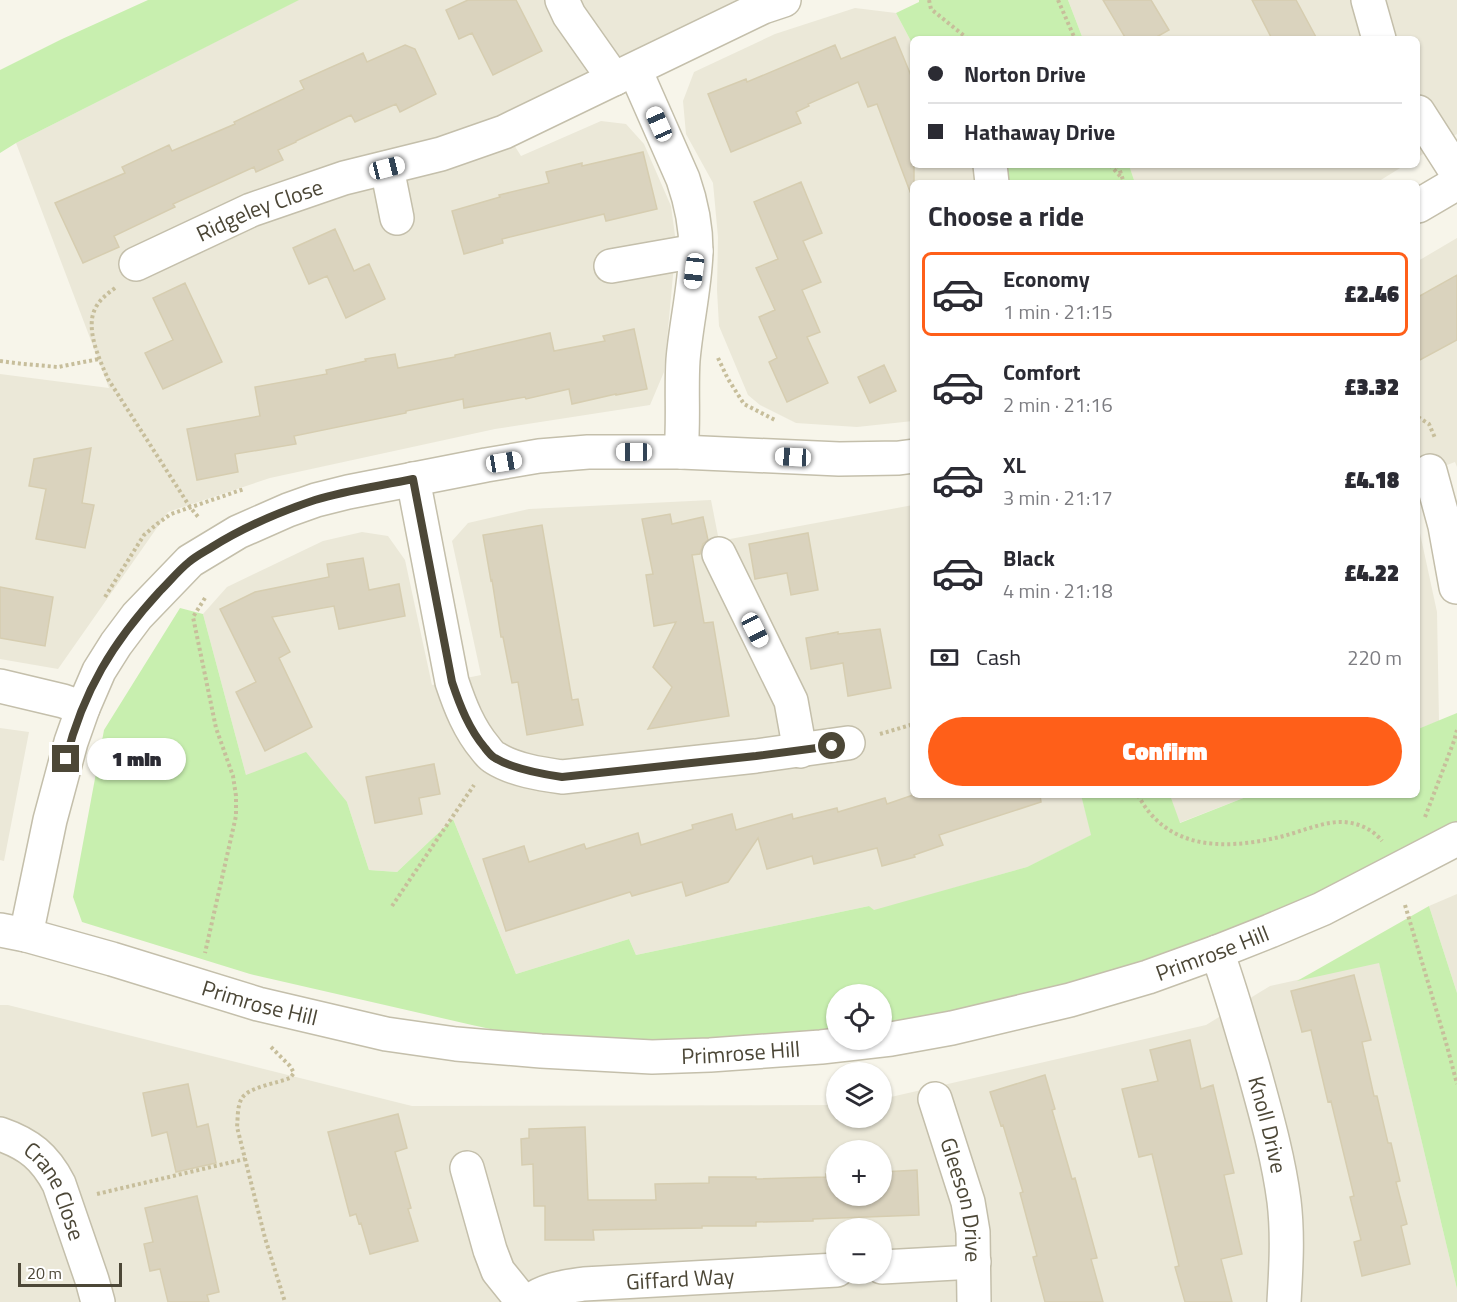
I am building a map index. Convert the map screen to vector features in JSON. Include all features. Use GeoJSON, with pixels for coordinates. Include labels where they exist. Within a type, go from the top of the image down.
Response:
{"type":"FeatureCollection","features":[{"type":"Feature","properties":{"kind":"street"},"geometry":{"type":"LineString","coordinates":[[562,0],[568,15],[625,74],[689,195],[696,251],[682,373],[681,452]]}},
{"type":"Feature","properties":{"kind":"street","name":"Ridgeley Close"},"geometry":{"type":"LineString","coordinates":[[136,264],[251,210],[344,178],[441,154],[504,132],[784,0]]}},
{"type":"Feature","properties":{"kind":"street"},"geometry":{"type":"LineString","coordinates":[[1368,0],[1378,36]]}},
{"type":"Feature","properties":{"kind":"street"},"geometry":{"type":"LineString","coordinates":[[1420,115],[1457,173]]}},
{"type":"Feature","properties":{"kind":"street"},"geometry":{"type":"LineString","coordinates":[[387,168],[397,218]]}},
{"type":"Feature","properties":{"kind":"street"},"geometry":{"type":"LineString","coordinates":[[1420,205],[1457,183]]}},
{"type":"Feature","properties":{"kind":"street"},"geometry":{"type":"LineString","coordinates":[[611,266],[696,251]]}},
{"type":"Feature","properties":{"kind":"street"},"geometry":{"type":"LineString","coordinates":[[13,932],[50,820],[71,741],[99,671],[137,616],[190,561],[219,543],[263,520],[316,500],[413,479],[539,456],[588,452],[681,452],[838,459],[910,457]]}},
{"type":"Feature","properties":{"kind":"street"},"geometry":{"type":"LineString","coordinates":[[1430,471],[1451,525],[1456,587]]}},
{"type":"Feature","properties":{"kind":"street"},"geometry":{"type":"LineString","coordinates":[[413,479],[452,682],[470,727],[494,758],[531,772],[562,777],[800,751],[848,743]]}},
{"type":"Feature","properties":{"kind":"street"},"geometry":{"type":"LineString","coordinates":[[719,554],[791,701],[800,751]]}},
{"type":"Feature","properties":{"kind":"street"},"geometry":{"type":"LineString","coordinates":[[0,686],[83,708]]}},
{"type":"Feature","properties":{"kind":"street","name":"Primrose Hill"},"geometry":{"type":"LineString","coordinates":[[13,932],[112,959],[258,1004],[386,1034],[456,1044],[604,1055],[652,1057],[710,1055],[821,1047],[891,1039],[952,1028],[1070,1000],[1148,977],[1217,952],[1322,909],[1457,839]]}},
{"type":"Feature","properties":{"kind":"street","name":"Knoll Drive"},"geometry":{"type":"LineString","coordinates":[[1217,952],[1232,996],[1276,1152],[1287,1232],[1284,1302]]}},
{"type":"Feature","properties":{"kind":"street","name":"Gleeson Drive"},"geometry":{"type":"LineString","coordinates":[[935,1099],[968,1202],[973,1232],[974,1302]]}},
{"type":"Feature","properties":{"kind":"street","name":"Crane Close"},"geometry":{"type":"LineString","coordinates":[[0,1134],[36,1152],[52,1171],[63,1195],[98,1302]]}},
{"type":"Feature","properties":{"kind":"street"},"geometry":{"type":"LineString","coordinates":[[467,1168],[498,1271],[523,1302]]}},
{"type":"Feature","properties":{"kind":"street"},"geometry":{"type":"LineString","coordinates":[[892,1266],[974,1262]]}},
{"type":"Feature","properties":{"kind":"street","name":"Giffard Way"},"geometry":{"type":"LineString","coordinates":[[528,1302],[537,1295],[552,1289],[584,1284],[826,1271]]}},
{"type":"Feature","properties":{"kind":"path"},"geometry":{"type":"LineString","coordinates":[[929,0],[930,9],[964,36]]}},
{"type":"Feature","properties":{"kind":"path"},"geometry":{"type":"LineString","coordinates":[[1058,0],[1074,36]]}},
{"type":"Feature","properties":{"kind":"path"},"geometry":{"type":"LineString","coordinates":[[1113,168],[1122,178]]}},
{"type":"Feature","properties":{"kind":"path"},"geometry":{"type":"LineString","coordinates":[[1119,168],[1122,178]]}},
{"type":"Feature","properties":{"kind":"path"},"geometry":{"type":"LineString","coordinates":[[136,264],[139,272],[104,296],[94,309],[91,322],[99,359],[108,379],[190,507],[219,543]]}},
{"type":"Feature","properties":{"kind":"path"},"geometry":{"type":"LineString","coordinates":[[716,353],[728,379],[744,404],[783,424]]}},
{"type":"Feature","properties":{"kind":"path"},"geometry":{"type":"LineString","coordinates":[[0,361],[58,367],[99,359]]}},
{"type":"Feature","properties":{"kind":"path"},"geometry":{"type":"LineString","coordinates":[[198,986],[236,816],[233,776],[216,728],[193,617],[209,592]]}},
{"type":"Feature","properties":{"kind":"path"},"geometry":{"type":"LineString","coordinates":[[1425,817],[1457,730]]}},
{"type":"Feature","properties":{"kind":"path"},"geometry":{"type":"LineString","coordinates":[[392,906],[494,758]]}},
{"type":"Feature","properties":{"kind":"path"},"geometry":{"type":"LineString","coordinates":[[1140,798],[1151,816],[1175,834],[1197,842],[1244,844],[1335,822],[1346,822],[1370,829],[1382,842]]}},
{"type":"Feature","properties":{"kind":"path"},"geometry":{"type":"LineString","coordinates":[[1414,900],[1404,906],[1457,1084]]}},
{"type":"Feature","properties":{"kind":"path"},"geometry":{"type":"LineString","coordinates":[[272,1047],[294,1073],[290,1078],[251,1092],[242,1098],[237,1127],[265,1238],[285,1302]]}},
{"type":"Feature","properties":{"kind":"path"},"geometry":{"type":"LineString","coordinates":[[96,1194],[245,1159]]}},
{"type":"Feature","properties":{"kind":"shaded area"},"geometry":{"type":"Polygon","coordinates":[[[298,0],[744,0],[496,116],[521,156],[601,121],[626,124],[644,144],[671,206],[676,243],[664,372],[650,405],[495,429],[270,478],[168,512],[58,669],[0,659],[0,374],[109,388],[16,143],[298,0]]]}},
{"type":"Feature","properties":{"kind":"shaded area"},"geometry":{"type":"Polygon","coordinates":[[[1068,0],[1457,0],[1457,134],[1420,156],[1420,36],[1082,36],[1068,0]]]}},
{"type":"Feature","properties":{"kind":"shaded area"},"geometry":{"type":"Polygon","coordinates":[[[855,8],[896,13],[910,39],[910,168],[981,168],[981,180],[910,180],[910,421],[857,427],[796,423],[760,405],[748,395],[719,326],[718,237],[713,183],[686,134],[683,101],[694,72],[775,34],[855,8]]]}},
{"type":"Feature","properties":{"kind":"shaded area"},"geometry":{"type":"Polygon","coordinates":[[[1130,168],[1400,168],[1381,180],[1134,180],[1130,168]]]}},
{"type":"Feature","properties":{"kind":"shaded area"},"geometry":{"type":"Polygon","coordinates":[[[1457,238],[1457,467],[1455,462],[1420,475],[1420,260],[1457,238]]]}},
{"type":"Feature","properties":{"kind":"shaded area"},"geometry":{"type":"Polygon","coordinates":[[[711,500],[719,541],[910,506],[910,798],[1082,798],[1092,835],[1027,867],[874,911],[869,906],[636,955],[629,939],[516,974],[453,819],[397,872],[369,870],[347,802],[246,775],[203,614],[227,587],[323,541],[362,532],[388,536],[405,560],[432,685],[481,675],[452,541],[468,523],[529,509],[711,500]]]}},
{"type":"Feature","properties":{"kind":"shaded area"},"geometry":{"type":"Polygon","coordinates":[[[1420,533],[1437,612],[1439,721],[1420,728],[1420,533]]]}},
{"type":"Feature","properties":{"kind":"shaded area"},"geometry":{"type":"Polygon","coordinates":[[[0,728],[29,732],[4,861],[0,860],[0,728]]]}},
{"type":"Feature","properties":{"kind":"shaded area"},"geometry":{"type":"Polygon","coordinates":[[[1171,798],[1243,798],[1179,823],[1171,798]]]}},
{"type":"Feature","properties":{"kind":"shaded area"},"geometry":{"type":"Polygon","coordinates":[[[1457,894],[1457,993],[1429,906],[1457,894]]]}},
{"type":"Feature","properties":{"kind":"shaded area"},"geometry":{"type":"Polygon","coordinates":[[[1379,962],[1457,1289],[1457,1302],[0,1302],[0,1005],[8,1005],[412,1106],[826,1105],[826,1128],[892,1128],[892,1097],[1206,1025],[1270,986],[1379,962]]]}},
{"type":"Feature","properties":{"kind":"green space"},"geometry":{"type":"Polygon","coordinates":[[[148,0],[299,0],[0,153],[0,70],[148,0]]]}},
{"type":"Feature","properties":{"kind":"green space"},"geometry":{"type":"Polygon","coordinates":[[[919,0],[1068,0],[1082,36],[910,36],[910,39],[896,13],[919,0]]]}},
{"type":"Feature","properties":{"kind":"green space"},"geometry":{"type":"Polygon","coordinates":[[[981,168],[1130,168],[1134,180],[981,180],[981,168]]]}},
{"type":"Feature","properties":{"kind":"green space"},"geometry":{"type":"Polygon","coordinates":[[[180,608],[203,614],[246,775],[306,752],[347,802],[369,870],[397,872],[453,819],[516,974],[629,939],[636,955],[869,906],[874,910],[1027,867],[1091,835],[1082,798],[1171,798],[1180,823],[1243,798],[1420,798],[1420,728],[1457,713],[1457,825],[1399,856],[1229,934],[1125,971],[983,1009],[892,1024],[892,984],[826,984],[826,1032],[770,1038],[625,1040],[531,1038],[250,974],[82,922],[73,897],[104,730],[180,608]]]}},
{"type":"Feature","properties":{"kind":"green space"},"geometry":{"type":"Polygon","coordinates":[[[1429,906],[1457,993],[1457,1289],[1379,963],[1297,981],[1429,906]]]}},
{"type":"Feature","properties":{"kind":"building"},"geometry":{"type":"Polygon","coordinates":[[[468,0],[516,0],[542,51],[493,75],[472,33],[459,39],[446,10],[468,0]]]}},
{"type":"Feature","properties":{"kind":"building"},"geometry":{"type":"Polygon","coordinates":[[[1103,0],[1151,0],[1169,30],[1158,36],[1124,36],[1103,0]]]}},
{"type":"Feature","properties":{"kind":"building"},"geometry":{"type":"Polygon","coordinates":[[[1252,0],[1296,0],[1315,36],[1270,36],[1252,0]]]}},
{"type":"Feature","properties":{"kind":"building"},"geometry":{"type":"Polygon","coordinates":[[[895,37],[910,73],[910,168],[914,168],[914,180],[910,180],[910,191],[877,104],[868,107],[858,82],[808,104],[809,106],[796,112],[801,123],[731,152],[708,94],[746,79],[747,82],[835,45],[841,59],[895,37]]]}},
{"type":"Feature","properties":{"kind":"building"},"geometry":{"type":"Polygon","coordinates":[[[405,45],[415,49],[436,94],[400,112],[396,104],[355,122],[351,115],[296,141],[278,150],[283,160],[256,172],[254,167],[173,204],[175,207],[114,236],[119,247],[83,263],[55,203],[125,173],[122,167],[169,145],[172,151],[235,124],[234,122],[304,89],[300,81],[363,53],[367,62],[405,45]]]}},
{"type":"Feature","properties":{"kind":"building"},"geometry":{"type":"Polygon","coordinates":[[[643,152],[657,209],[606,221],[604,214],[502,239],[503,243],[464,254],[452,211],[500,197],[499,195],[549,183],[546,172],[643,152]]]}},
{"type":"Feature","properties":{"kind":"building"},"geometry":{"type":"Polygon","coordinates":[[[801,182],[822,233],[803,241],[821,282],[802,290],[820,332],[807,337],[828,383],[787,402],[769,362],[777,358],[759,317],[775,310],[756,268],[778,259],[754,202],[801,182]]]}},
{"type":"Feature","properties":{"kind":"building"},"geometry":{"type":"Polygon","coordinates":[[[335,229],[354,271],[369,264],[385,299],[346,318],[327,276],[309,284],[293,248],[335,229]]]}},
{"type":"Feature","properties":{"kind":"building"},"geometry":{"type":"Polygon","coordinates":[[[1457,275],[1457,340],[1420,360],[1420,296],[1457,275]]]}},
{"type":"Feature","properties":{"kind":"building"},"geometry":{"type":"Polygon","coordinates":[[[185,283],[222,362],[163,389],[145,353],[173,340],[153,298],[185,283]]]}},
{"type":"Feature","properties":{"kind":"building"},"geometry":{"type":"Polygon","coordinates":[[[634,329],[647,389],[572,404],[569,389],[526,399],[525,397],[464,408],[463,399],[294,436],[296,444],[235,454],[238,472],[197,480],[187,429],[260,416],[255,387],[327,374],[326,370],[366,361],[365,359],[395,354],[398,368],[455,357],[455,355],[550,333],[554,351],[605,341],[603,336],[634,329]]]}},
{"type":"Feature","properties":{"kind":"building"},"geometry":{"type":"Polygon","coordinates":[[[884,365],[896,391],[870,403],[858,377],[884,365]]]}},
{"type":"Feature","properties":{"kind":"building"},"geometry":{"type":"Polygon","coordinates":[[[91,448],[82,503],[94,505],[85,548],[36,539],[46,489],[29,486],[34,459],[91,448]]]}},
{"type":"Feature","properties":{"kind":"building"},"geometry":{"type":"Polygon","coordinates":[[[670,514],[672,524],[703,517],[708,540],[703,544],[700,554],[692,555],[704,623],[713,622],[729,716],[648,729],[672,687],[653,667],[676,622],[654,626],[646,575],[653,574],[642,519],[670,514]]]}},
{"type":"Feature","properties":{"kind":"building"},"geometry":{"type":"Polygon","coordinates":[[[542,525],[572,700],[578,699],[583,725],[527,735],[518,682],[512,683],[503,637],[501,637],[483,535],[542,525]]]}},
{"type":"Feature","properties":{"kind":"building"},"geometry":{"type":"Polygon","coordinates":[[[808,533],[818,590],[791,595],[787,573],[755,579],[749,544],[808,533]]]}},
{"type":"Feature","properties":{"kind":"building"},"geometry":{"type":"Polygon","coordinates":[[[363,558],[369,590],[399,584],[405,616],[339,629],[334,606],[272,617],[290,652],[279,658],[312,727],[265,751],[236,692],[256,682],[220,609],[255,592],[329,577],[327,564],[363,558]]]}},
{"type":"Feature","properties":{"kind":"building"},"geometry":{"type":"Polygon","coordinates":[[[0,587],[53,597],[45,646],[0,638],[0,587]]]}},
{"type":"Feature","properties":{"kind":"building"},"geometry":{"type":"Polygon","coordinates":[[[880,629],[891,688],[848,696],[843,663],[811,669],[806,638],[838,632],[838,634],[880,629]]]}},
{"type":"Feature","properties":{"kind":"building"},"geometry":{"type":"Polygon","coordinates":[[[434,764],[440,794],[419,798],[422,814],[375,823],[366,777],[434,764]]]}},
{"type":"Feature","properties":{"kind":"building"},"geometry":{"type":"Polygon","coordinates":[[[910,796],[910,798],[1040,798],[1041,802],[939,835],[943,845],[914,855],[915,857],[882,866],[877,848],[814,864],[812,856],[767,869],[758,838],[728,882],[686,896],[682,882],[632,896],[630,892],[506,931],[483,859],[524,846],[529,862],[584,844],[586,849],[638,833],[641,845],[693,829],[692,825],[732,814],[736,830],[792,814],[793,819],[837,808],[838,812],[885,798],[887,804],[910,796]]]}},
{"type":"Feature","properties":{"kind":"building"},"geometry":{"type":"Polygon","coordinates":[[[1354,975],[1371,1040],[1362,1042],[1374,1096],[1377,1096],[1400,1181],[1396,1182],[1407,1224],[1401,1226],[1410,1264],[1362,1276],[1354,1242],[1361,1240],[1350,1197],[1354,1196],[1331,1101],[1328,1102],[1311,1030],[1302,1032],[1291,991],[1354,975]]]}},
{"type":"Feature","properties":{"kind":"building"},"geometry":{"type":"Polygon","coordinates":[[[1190,1040],[1201,1089],[1213,1085],[1234,1173],[1224,1175],[1242,1254],[1221,1259],[1232,1302],[1185,1302],[1175,1267],[1179,1266],[1152,1154],[1139,1157],[1122,1089],[1158,1081],[1150,1050],[1190,1040]]]}},
{"type":"Feature","properties":{"kind":"building"},"geometry":{"type":"Polygon","coordinates":[[[1045,1075],[1055,1109],[1052,1110],[1072,1179],[1075,1178],[1097,1258],[1091,1259],[1103,1302],[1045,1302],[1033,1257],[1037,1256],[1020,1193],[1023,1192],[1003,1125],[1001,1126],[990,1092],[1045,1075]]]}},
{"type":"Feature","properties":{"kind":"building"},"geometry":{"type":"Polygon","coordinates":[[[188,1084],[197,1127],[208,1124],[216,1163],[176,1172],[167,1132],[152,1136],[143,1093],[188,1084]]]}},
{"type":"Feature","properties":{"kind":"building"},"geometry":{"type":"Polygon","coordinates":[[[398,1114],[407,1148],[395,1152],[418,1241],[370,1254],[361,1223],[359,1224],[356,1214],[350,1216],[328,1132],[398,1114]]]}},
{"type":"Feature","properties":{"kind":"building"},"geometry":{"type":"Polygon","coordinates":[[[585,1127],[588,1200],[656,1200],[655,1184],[709,1183],[709,1177],[756,1177],[756,1179],[826,1177],[826,1206],[892,1206],[892,1171],[917,1170],[919,1215],[756,1222],[756,1226],[593,1230],[594,1240],[545,1240],[545,1206],[534,1206],[533,1164],[522,1165],[521,1139],[529,1138],[529,1129],[585,1127]]]}},
{"type":"Feature","properties":{"kind":"building"},"geometry":{"type":"Polygon","coordinates":[[[197,1196],[219,1292],[207,1295],[209,1302],[168,1302],[160,1269],[150,1271],[144,1244],[153,1242],[145,1208],[197,1196]]]}},
{"type":"Feature","properties":{"kind":"route"},"geometry":{"type":"LineString","coordinates":[[66,759],[83,708],[99,671],[137,616],[190,561],[238,532],[288,510],[348,492],[413,479],[452,682],[470,727],[494,758],[522,769],[562,777],[832,746]]}}]}
